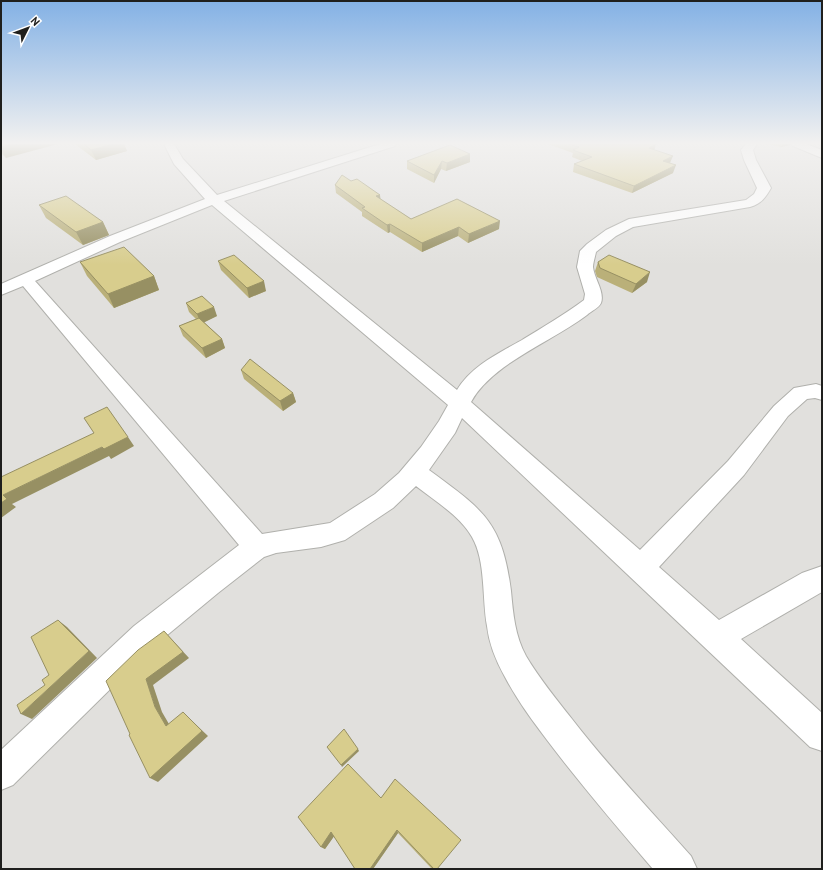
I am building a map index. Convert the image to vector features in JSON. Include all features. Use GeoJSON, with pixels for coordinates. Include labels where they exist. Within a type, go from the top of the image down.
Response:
{"type":"FeatureCollection","features":[{"type":"Feature","properties":{"kind":"street"},"geometry":{"type":"LineString","coordinates":[[200,185],[214,200],[460,403],[640,568],[717,636],[822,735]]}},
{"type":"Feature","properties":{"kind":"street"},"geometry":{"type":"LineString","coordinates":[[1,290],[121,236],[258,185]]}},
{"type":"Feature","properties":{"kind":"street"},"geometry":{"type":"LineString","coordinates":[[1,773],[144,636],[208,584],[257,547],[276,542],[321,536],[336,532],[384,501],[414,472],[447,427],[467,390],[477,378],[504,358],[573,317],[592,302],[593,294],[585,267],[588,252],[592,247],[611,233],[629,223],[750,203],[760,196],[764,188],[762,185]]}},
{"type":"Feature","properties":{"kind":"street"},"geometry":{"type":"LineString","coordinates":[[25,279],[257,547]]}},
{"type":"Feature","properties":{"kind":"street"},"geometry":{"type":"LineString","coordinates":[[640,568],[736,468],[781,411],[801,393],[816,391],[822,393]]}},
{"type":"Feature","properties":{"kind":"street"},"geometry":{"type":"LineString","coordinates":[[414,472],[471,518],[480,529],[489,545],[501,626],[510,657],[530,689],[582,759],[678,869]]}},
{"type":"Feature","properties":{"kind":"street"},"geometry":{"type":"LineString","coordinates":[[717,636],[795,592],[822,579]]}},
{"type":"Feature","properties":{"kind":"building"},"geometry":{"type":"Polygon","coordinates":[[[335,185],[365,185],[380,195],[376,196],[411,219],[457,199],[500,221],[469,234],[459,227],[422,243],[390,224],[387,225],[362,208],[365,207],[335,185]]]}},
{"type":"Feature","properties":{"kind":"building"},"geometry":{"type":"Polygon","coordinates":[[[66,196],[103,222],[76,232],[39,205],[66,196]]]}},
{"type":"Feature","properties":{"kind":"building"},"geometry":{"type":"Polygon","coordinates":[[[124,247],[154,276],[108,294],[80,262],[124,247]]]}},
{"type":"Feature","properties":{"kind":"building"},"geometry":{"type":"Polygon","coordinates":[[[234,255],[264,281],[247,288],[218,261],[234,255]]]}},
{"type":"Feature","properties":{"kind":"building"},"geometry":{"type":"Polygon","coordinates":[[[609,255],[650,272],[636,284],[600,268],[598,262],[609,255]]]}},
{"type":"Feature","properties":{"kind":"building"},"geometry":{"type":"Polygon","coordinates":[[[202,296],[214,307],[197,314],[186,303],[202,296]]]}},
{"type":"Feature","properties":{"kind":"building"},"geometry":{"type":"Polygon","coordinates":[[[199,318],[222,339],[202,348],[179,326],[199,318]]]}},
{"type":"Feature","properties":{"kind":"building"},"geometry":{"type":"Polygon","coordinates":[[[250,359],[293,393],[280,401],[241,370],[250,359]]]}},
{"type":"Feature","properties":{"kind":"building"},"geometry":{"type":"Polygon","coordinates":[[[107,407],[128,437],[104,449],[102,447],[3,495],[7,499],[1,503],[1,477],[94,433],[84,418],[107,407]]]}},
{"type":"Feature","properties":{"kind":"building"},"geometry":{"type":"Polygon","coordinates":[[[58,620],[89,651],[21,714],[17,705],[45,685],[42,680],[49,675],[31,637],[58,620]]]}},
{"type":"Feature","properties":{"kind":"building"},"geometry":{"type":"Polygon","coordinates":[[[164,631],[183,652],[146,679],[155,707],[166,726],[183,712],[202,731],[150,778],[129,735],[130,734],[106,681],[138,650],[164,631]]]}},
{"type":"Feature","properties":{"kind":"building"},"geometry":{"type":"Polygon","coordinates":[[[344,729],[358,749],[341,765],[327,747],[344,729]]]}},
{"type":"Feature","properties":{"kind":"building"},"geometry":{"type":"Polygon","coordinates":[[[348,764],[381,798],[395,779],[461,840],[437,869],[434,869],[397,830],[370,869],[355,869],[331,832],[321,847],[298,817],[348,764]]]}}]}
